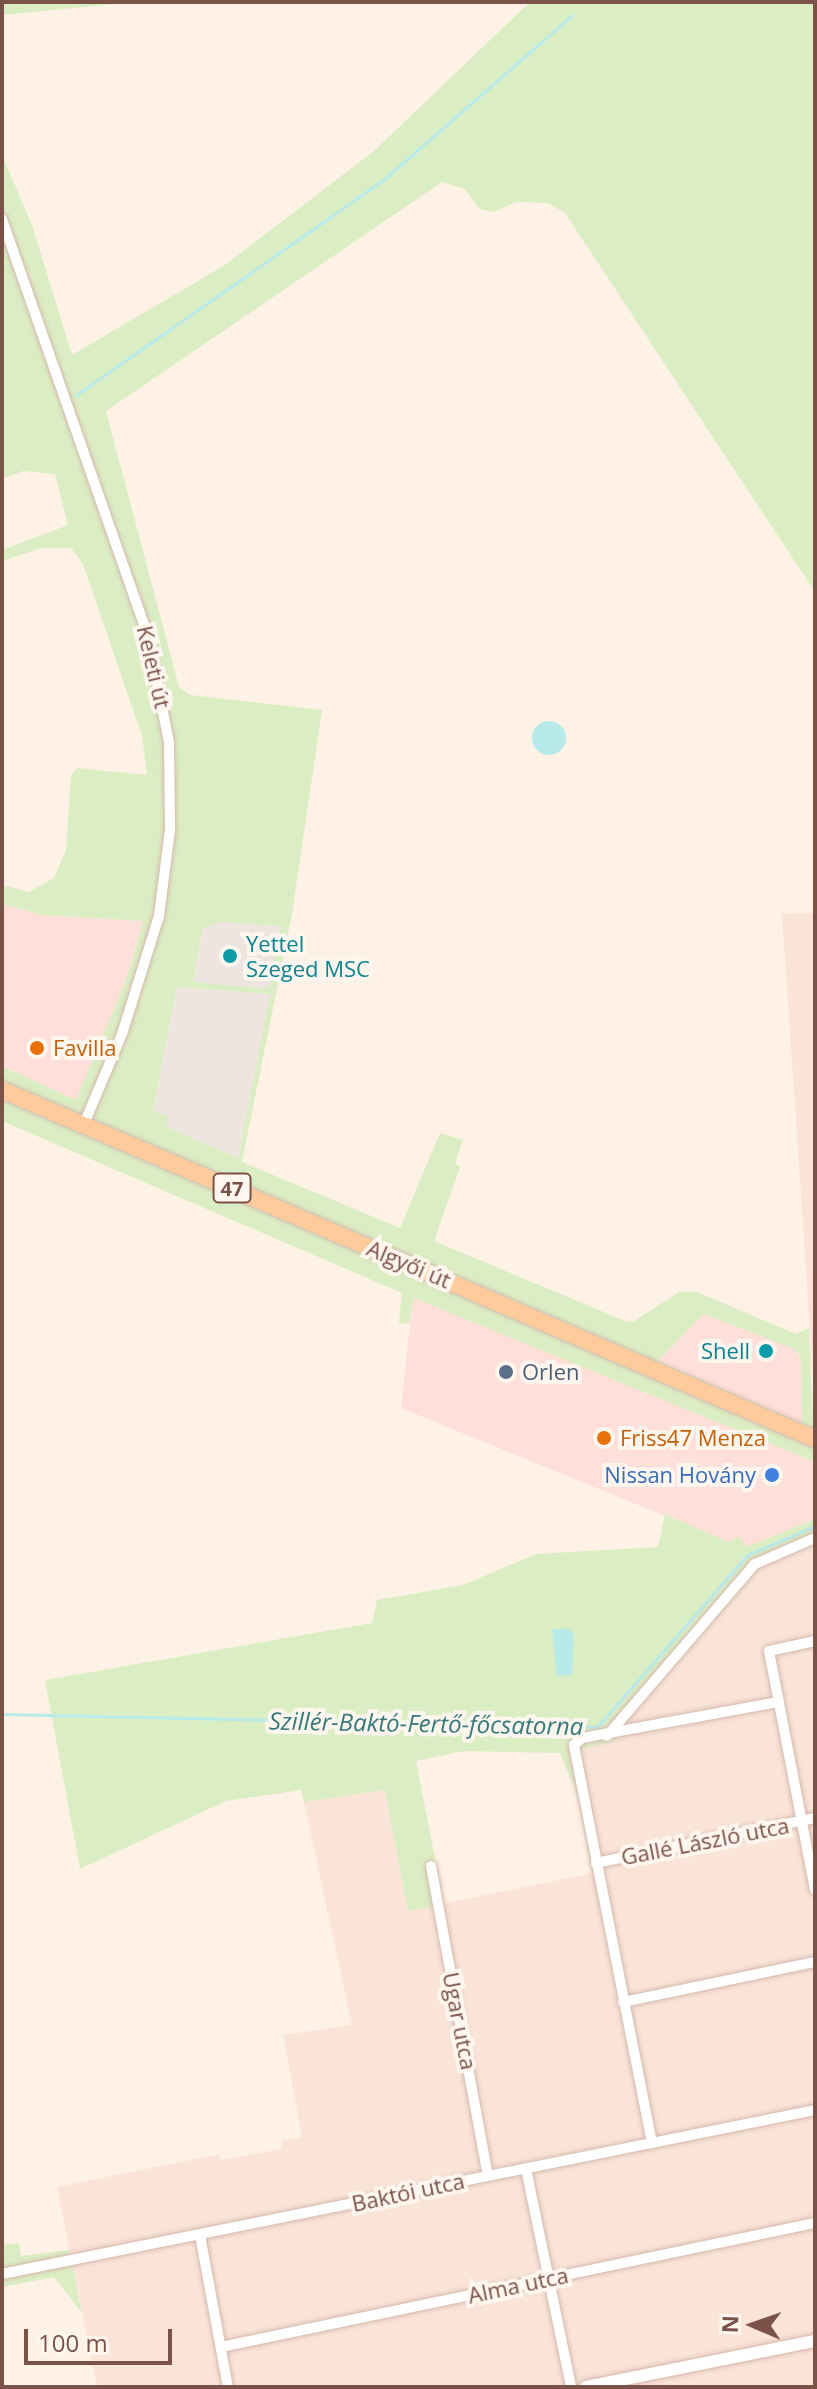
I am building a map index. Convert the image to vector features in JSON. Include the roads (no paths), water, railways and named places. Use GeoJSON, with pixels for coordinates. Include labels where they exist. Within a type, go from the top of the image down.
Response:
{"type":"FeatureCollection","features":[{"type":"Feature","properties":{"kind":"main road","name":"Algyői út"},"geometry":{"type":"LineString","coordinates":[[2,1090],[815,1439]]}},
{"type":"Feature","properties":{"kind":"street","name":"Keleti út"},"geometry":{"type":"LineString","coordinates":[[2,219],[144,624],[169,742],[170,830],[159,916],[122,1034],[84,1124]]}},
{"type":"Feature","properties":{"kind":"street"},"geometry":{"type":"LineString","coordinates":[[607,1736],[755,1564],[815,1538]]}},
{"type":"Feature","properties":{"kind":"street"},"geometry":{"type":"LineString","coordinates":[[815,1641],[769,1651],[815,1890]]}},
{"type":"Feature","properties":{"kind":"street"},"geometry":{"type":"LineString","coordinates":[[652,2143],[572,1756],[582,1738],[607,1736],[779,1702]]}},
{"type":"Feature","properties":{"kind":"street","name":"Gallé László utca"},"geometry":{"type":"LineString","coordinates":[[596,1863],[815,1818]]}},
{"type":"Feature","properties":{"kind":"street","name":"Ugar utca"},"geometry":{"type":"LineString","coordinates":[[431,1866],[488,2176]]}},
{"type":"Feature","properties":{"kind":"street"},"geometry":{"type":"LineString","coordinates":[[623,2002],[815,1962]]}},
{"type":"Feature","properties":{"kind":"street","name":"Baktói utca"},"geometry":{"type":"LineString","coordinates":[[2,2274],[815,2110]]}},
{"type":"Feature","properties":{"kind":"street"},"geometry":{"type":"LineString","coordinates":[[526,2169],[571,2387]]}},
{"type":"Feature","properties":{"kind":"street","name":"Alma utca"},"geometry":{"type":"LineString","coordinates":[[221,2347],[815,2223]]}},
{"type":"Feature","properties":{"kind":"street"},"geometry":{"type":"LineString","coordinates":[[200,2235],[228,2387]]}},
{"type":"Feature","properties":{"kind":"street"},"geometry":{"type":"LineString","coordinates":[[586,2387],[815,2341]]}},
{"type":"Feature","properties":{"kind":"water"},"geometry":{"type":"Polygon","coordinates":[[[549,721],[561,726],[566,738],[561,750],[549,755],[537,750],[532,738],[537,726],[549,721]]]}},
{"type":"Feature","properties":{"kind":"water"},"geometry":{"type":"Polygon","coordinates":[[[568,1628],[574,1634],[572,1675],[557,1676],[552,1630],[568,1628]]]}},
{"type":"Feature","properties":{"kind":"waterway"},"geometry":{"type":"LineString","coordinates":[[76,395],[382,181],[572,15]]}},
{"type":"Feature","properties":{"kind":"waterway","name":"Szillér-Baktó-Fertő-főcsatorna"},"geometry":{"type":"LineString","coordinates":[[2,1714],[597,1727],[747,1555],[815,1526]]}},
{"type":"Feature","properties":{"kind":"place","name":"Yettel Szeged MSC"},"geometry":{"type":"Point","coordinates":[230,956]}},
{"type":"Feature","properties":{"kind":"place","name":"Favilla"},"geometry":{"type":"Point","coordinates":[37,1048]}},
{"type":"Feature","properties":{"kind":"place","name":"Shell"},"geometry":{"type":"Point","coordinates":[766,1351]}},
{"type":"Feature","properties":{"kind":"place","name":"Orlen"},"geometry":{"type":"Point","coordinates":[506,1372]}},
{"type":"Feature","properties":{"kind":"place","name":"Friss47 Menza"},"geometry":{"type":"Point","coordinates":[604,1438]}},
{"type":"Feature","properties":{"kind":"place","name":"Nissan Hovány"},"geometry":{"type":"Point","coordinates":[772,1475]}}]}
